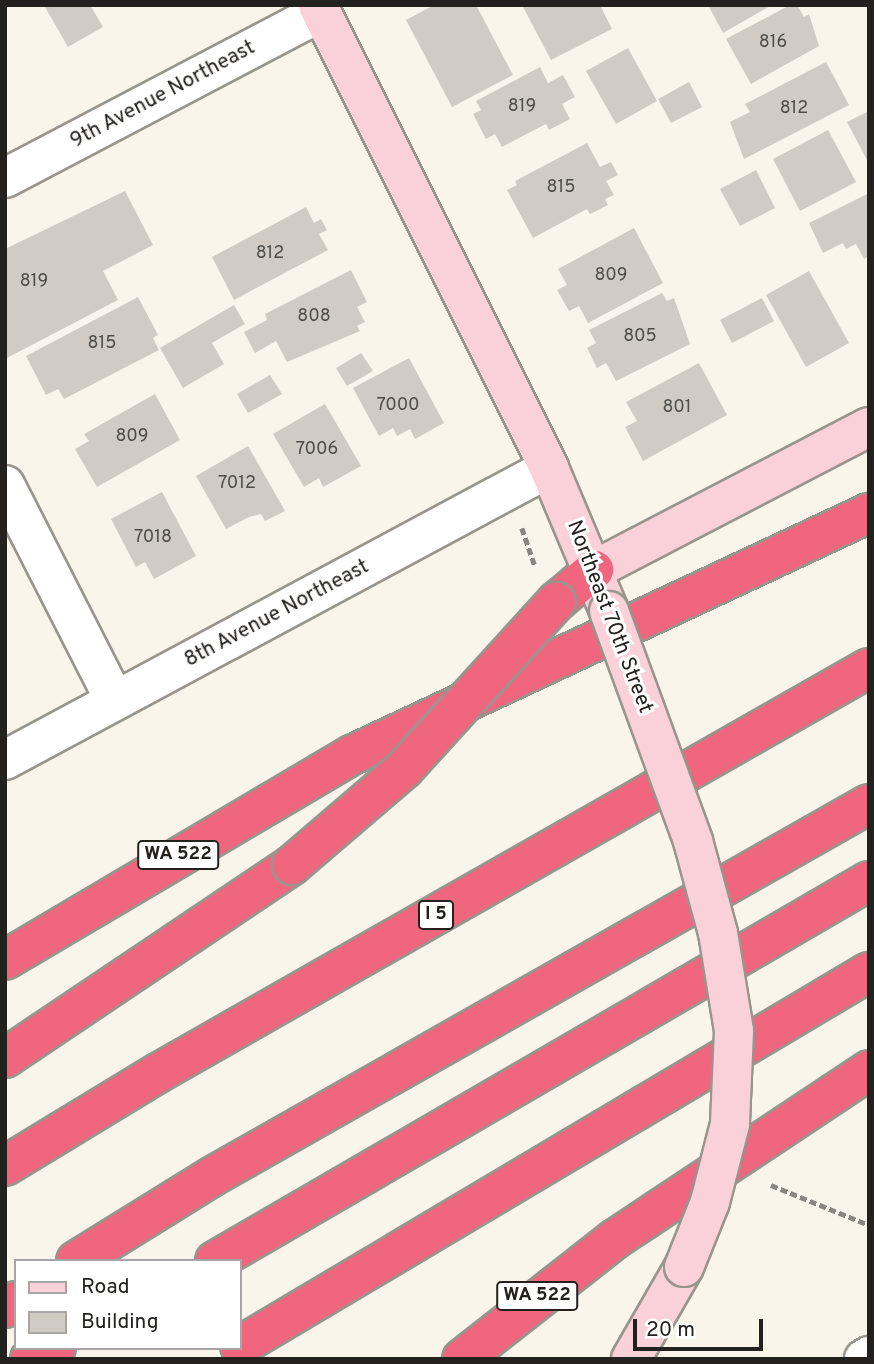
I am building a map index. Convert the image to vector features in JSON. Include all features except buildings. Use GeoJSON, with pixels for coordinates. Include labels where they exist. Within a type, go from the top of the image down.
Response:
{"type":"FeatureCollection","features":[{"type":"Feature","properties":{"kind":"highway"},"geometry":{"type":"LineString","coordinates":[[606,623],[869,513]]}},
{"type":"Feature","properties":{"kind":"highway"},"geometry":{"type":"LineString","coordinates":[[5,1058],[292,865],[404,769],[556,602],[594,570]]}},
{"type":"Feature","properties":{"kind":"highway","name":"WA 522"},"geometry":{"type":"LineString","coordinates":[[5,960],[274,798],[606,623]]}},
{"type":"Feature","properties":{"kind":"highway","name":"I 5"},"geometry":{"type":"LineString","coordinates":[[5,1166],[158,1073],[869,668]]}},
{"type":"Feature","properties":{"kind":"highway"},"geometry":{"type":"LineString","coordinates":[[79,1259],[213,1176],[869,804]]}},
{"type":"Feature","properties":{"kind":"highway"},"geometry":{"type":"LineString","coordinates":[[218,1259],[869,881]]}},
{"type":"Feature","properties":{"kind":"highway"},"geometry":{"type":"LineString","coordinates":[[242,1345],[869,972]]}},
{"type":"Feature","properties":{"kind":"highway","name":"WA 522"},"geometry":{"type":"LineString","coordinates":[[462,1359],[615,1239],[869,1070]]}},
{"type":"Feature","properties":{"kind":"highway"},"geometry":{"type":"LineString","coordinates":[[30,1359],[51,1350]]}},
{"type":"Feature","properties":{"kind":"street","name":"9th Avenue Northeast"},"geometry":{"type":"LineString","coordinates":[[5,178],[319,8]]}},
{"type":"Feature","properties":{"kind":"street","name":"Northeast 70th Street"},"geometry":{"type":"LineString","coordinates":[[319,8],[549,468],[594,570],[606,623],[693,841],[718,933],[734,1031],[730,1124],[710,1202],[684,1267],[631,1359]]}},
{"type":"Feature","properties":{"kind":"street"},"geometry":{"type":"LineString","coordinates":[[594,570],[869,427]]}},
{"type":"Feature","properties":{"kind":"street","name":"8th Avenue Northeast"},"geometry":{"type":"LineString","coordinates":[[5,760],[549,468]]}},
{"type":"Feature","properties":{"kind":"street"},"geometry":{"type":"LineString","coordinates":[[5,485],[115,701]]}},
{"type":"Feature","properties":{"kind":"street"},"geometry":{"type":"LineString","coordinates":[[864,1359],[869,1356]]}},
{"type":"Feature","properties":{"kind":"path"},"geometry":{"type":"LineString","coordinates":[[521,523],[536,567]]}},
{"type":"Feature","properties":{"kind":"path"},"geometry":{"type":"LineString","coordinates":[[770,1185],[869,1226]]}}]}
